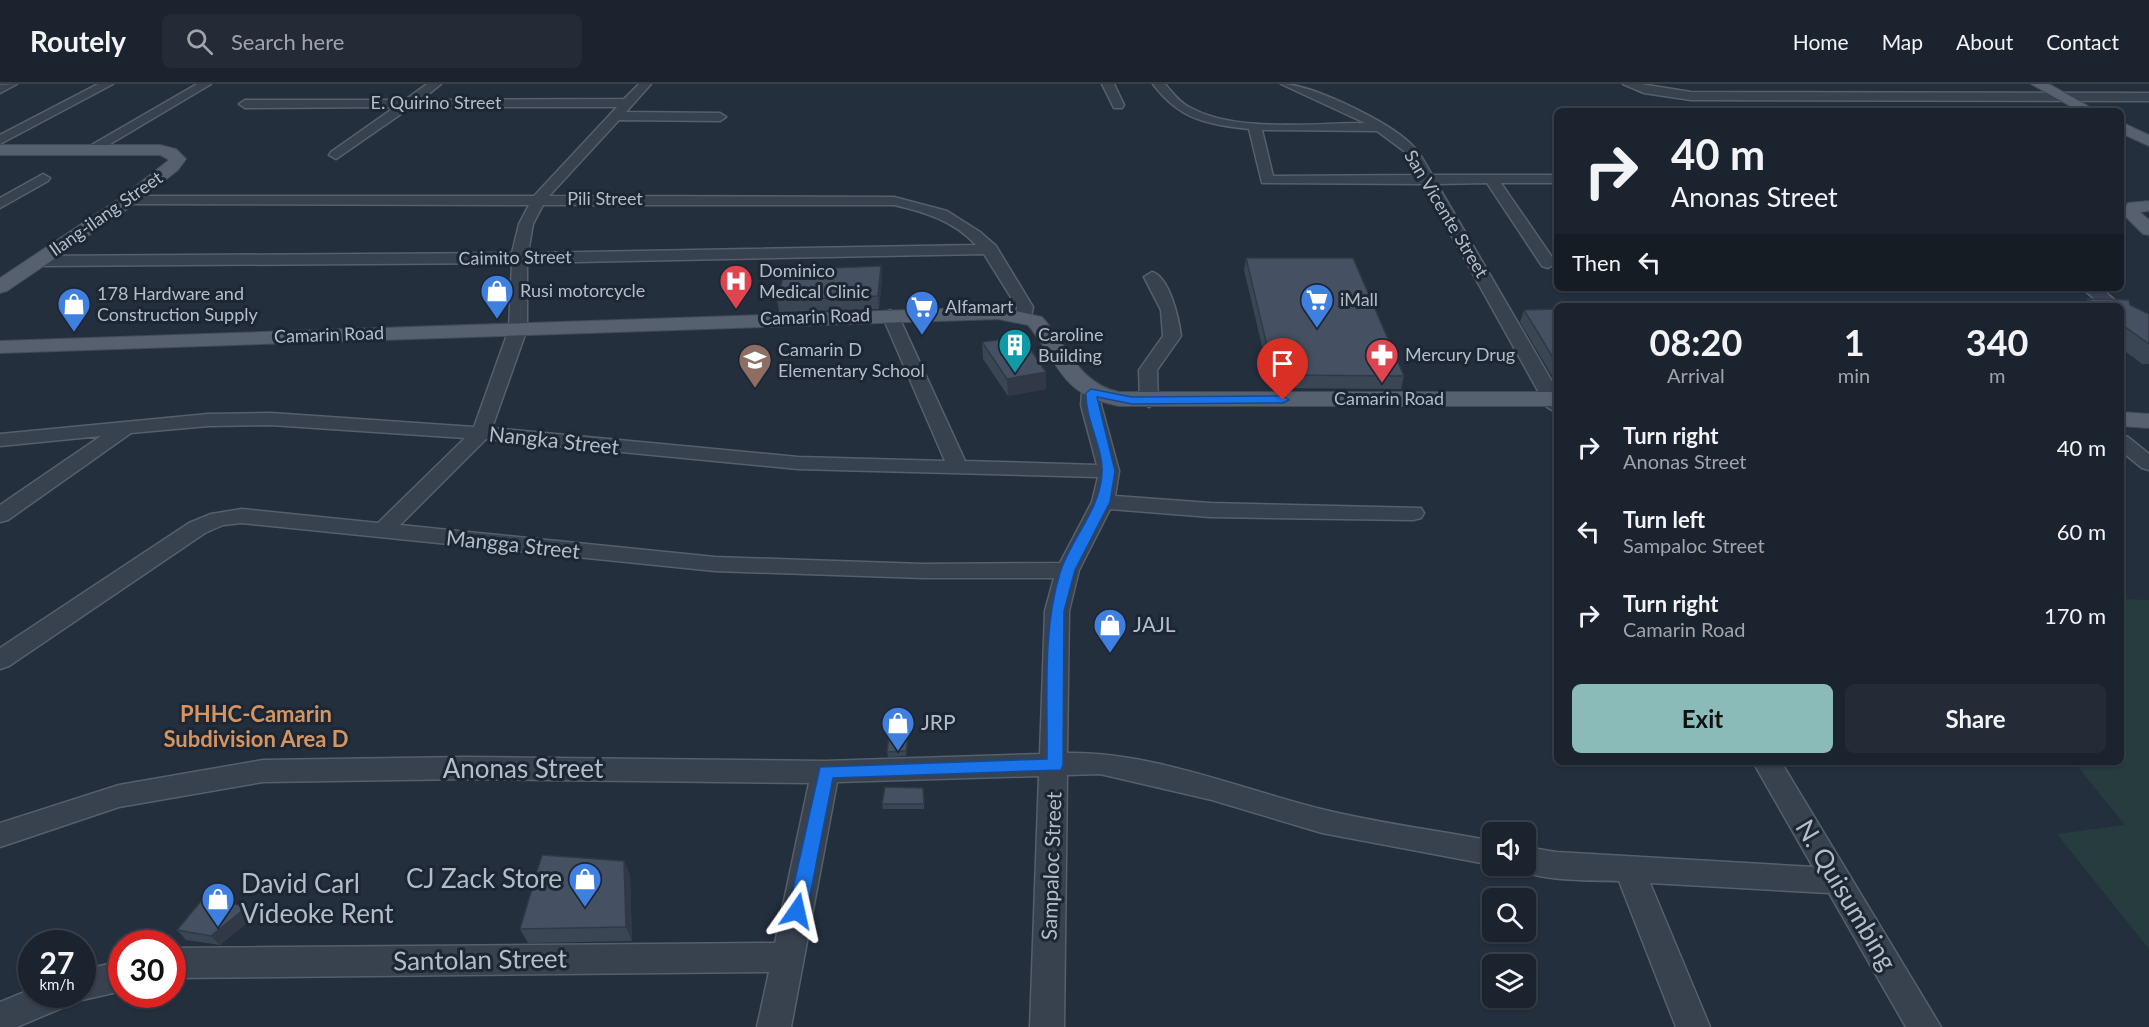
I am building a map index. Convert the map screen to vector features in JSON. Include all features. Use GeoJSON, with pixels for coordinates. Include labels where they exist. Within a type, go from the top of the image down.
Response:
{"type":"FeatureCollection","features":[{"type":"Feature","properties":{"kind":"main road"},"geometry":{"type":"LineString","coordinates":[[2038,84],[2084,108]]}},
{"type":"Feature","properties":{"kind":"main road"},"geometry":{"type":"LineString","coordinates":[[2124,128],[2149,141]]}},
{"type":"Feature","properties":{"kind":"main road","name":"Ilang-ilang Street"},"geometry":{"type":"LineString","coordinates":[[0,150],[160,150],[176,155],[178,159],[172,167],[129,200],[0,287]]}},
{"type":"Feature","properties":{"kind":"main road"},"geometry":{"type":"LineString","coordinates":[[2149,206],[2134,207],[2131,213],[2149,230]]}},
{"type":"Feature","properties":{"kind":"main road","name":"Camarin Road"},"geometry":{"type":"LineString","coordinates":[[0,347],[890,315],[998,313],[1024,316]]}},
{"type":"Feature","properties":{"kind":"main road"},"geometry":{"type":"LineString","coordinates":[[1024,316],[1041,328],[1069,372],[1091,393]]}},
{"type":"Feature","properties":{"kind":"main road","name":"Camarin Road"},"geometry":{"type":"LineString","coordinates":[[1091,393],[1149,401],[1554,401]]}},
{"type":"Feature","properties":{"kind":"main road"},"geometry":{"type":"LineString","coordinates":[[2124,419],[2149,421]]}},
{"type":"Feature","properties":{"kind":"street"},"geometry":{"type":"LineString","coordinates":[[0,89],[11,84]]}},
{"type":"Feature","properties":{"kind":"street"},"geometry":{"type":"LineString","coordinates":[[0,140],[106,84]]}},
{"type":"Feature","properties":{"kind":"street"},"geometry":{"type":"LineString","coordinates":[[90,150],[205,84]]}},
{"type":"Feature","properties":{"kind":"street"},"geometry":{"type":"LineString","coordinates":[[336,154],[435,84]]}},
{"type":"Feature","properties":{"kind":"street"},"geometry":{"type":"LineString","coordinates":[[382,531],[481,433],[518,328],[519,258],[526,224],[539,200],[645,84]]}},
{"type":"Feature","properties":{"kind":"street"},"geometry":{"type":"LineString","coordinates":[[1108,84],[1118,105]]}},
{"type":"Feature","properties":{"kind":"street"},"geometry":{"type":"LineString","coordinates":[[1159,84],[1177,105],[1188,111],[1254,125],[1381,128]]}},
{"type":"Feature","properties":{"kind":"street","name":"San Vicente Street"},"geometry":{"type":"LineString","coordinates":[[1287,84],[1381,128],[1409,149],[1554,399]]}},
{"type":"Feature","properties":{"kind":"street"},"geometry":{"type":"LineString","coordinates":[[1629,84],[1694,100],[1806,96],[2149,97]]}},
{"type":"Feature","properties":{"kind":"street"},"geometry":{"type":"LineString","coordinates":[[1787,84],[1824,108]]}},
{"type":"Feature","properties":{"kind":"street"},"geometry":{"type":"LineString","coordinates":[[1970,84],[2013,108]]}},
{"type":"Feature","properties":{"kind":"street","name":"E. Quirino Street"},"geometry":{"type":"LineString","coordinates":[[245,104],[627,103]]}},
{"type":"Feature","properties":{"kind":"street"},"geometry":{"type":"LineString","coordinates":[[615,116],[720,117]]}},
{"type":"Feature","properties":{"kind":"street"},"geometry":{"type":"LineString","coordinates":[[1254,125],[1267,180],[1554,179]]}},
{"type":"Feature","properties":{"kind":"street"},"geometry":{"type":"LineString","coordinates":[[0,204],[7,195],[43,178]]}},
{"type":"Feature","properties":{"kind":"street"},"geometry":{"type":"LineString","coordinates":[[1491,179],[1548,264]]}},
{"type":"Feature","properties":{"kind":"street","name":"Pili Street"},"geometry":{"type":"LineString","coordinates":[[129,200],[894,201],[926,207],[968,227],[991,249],[1025,307],[1024,316]]}},
{"type":"Feature","properties":{"kind":"street","name":"Caimito Street"},"geometry":{"type":"LineString","coordinates":[[39,261],[519,258],[991,249]]}},
{"type":"Feature","properties":{"kind":"street"},"geometry":{"type":"LineString","coordinates":[[1149,401],[1148,370],[1172,336],[1169,310],[1152,277]]}},
{"type":"Feature","properties":{"kind":"street"},"geometry":{"type":"LineString","coordinates":[[2094,291],[2110,303]]}},
{"type":"Feature","properties":{"kind":"street"},"geometry":{"type":"LineString","coordinates":[[890,315],[958,468]]}},
{"type":"Feature","properties":{"kind":"street","name":"Sampaloc Street"},"geometry":{"type":"LineString","coordinates":[[1047,1027],[1057,611],[1068,570],[1103,502],[1109,471],[1091,405],[1091,393]]}},
{"type":"Feature","properties":{"kind":"street","name":"Nangka Street"},"geometry":{"type":"LineString","coordinates":[[0,440],[243,418],[481,433],[798,463],[1109,471]]}},
{"type":"Feature","properties":{"kind":"street"},"geometry":{"type":"LineString","coordinates":[[0,514],[124,429]]}},
{"type":"Feature","properties":{"kind":"street"},"geometry":{"type":"LineString","coordinates":[[2124,444],[2149,465]]}},
{"type":"Feature","properties":{"kind":"street"},"geometry":{"type":"LineString","coordinates":[[1103,502],[1210,510],[1413,513]]}},
{"type":"Feature","properties":{"kind":"street","name":"Mangga Street"},"geometry":{"type":"LineString","coordinates":[[0,660],[197,528],[219,519],[242,516],[715,564],[923,571],[1068,570]]}},
{"type":"Feature","properties":{"kind":"street","name":"Anonas Street"},"geometry":{"type":"LineString","coordinates":[[0,835],[119,796],[171,784],[263,771],[467,768],[825,772],[1100,764],[1212,789],[1322,821],[1482,851]]}},
{"type":"Feature","properties":{"kind":"street","name":"N. Quisumbing"},"geometry":{"type":"LineString","coordinates":[[1769,765],[1924,1027]]}},
{"type":"Feature","properties":{"kind":"street"},"geometry":{"type":"LineString","coordinates":[[774,1027],[825,772]]}},
{"type":"Feature","properties":{"kind":"street"},"geometry":{"type":"LineString","coordinates":[[1536,861],[1556,865],[1837,880]]}},
{"type":"Feature","properties":{"kind":"street"},"geometry":{"type":"LineString","coordinates":[[1629,869],[1694,1027]]}},
{"type":"Feature","properties":{"kind":"street","name":"Santolan Street"},"geometry":{"type":"LineString","coordinates":[[186,963],[788,957]]}},
{"type":"Feature","properties":{"kind":"street"},"geometry":{"type":"LineString","coordinates":[[0,1018],[24,1008]]}},
{"type":"Feature","properties":{"kind":"green space"},"geometry":{"type":"Polygon","coordinates":[[[2124,599],[2149,600],[2149,949],[2057,834],[2125,825],[2076,765],[2124,765],[2124,599]]]}},
{"type":"Feature","properties":{"kind":"building","name":"iMall"},"geometry":{"type":"Polygon","coordinates":[[[1246,258],[1353,258],[1404,376],[1274,375],[1246,258]]]}},
{"type":"Feature","properties":{"kind":"building"},"geometry":{"type":"Polygon","coordinates":[[[881,266],[878,296],[777,300],[785,270],[881,266]]]}},
{"type":"Feature","properties":{"kind":"building"},"geometry":{"type":"Polygon","coordinates":[[[2088,299],[2129,300],[2130,305],[2149,314],[2149,344],[2124,326],[2124,303],[2093,303],[2088,299]]]}},
{"type":"Feature","properties":{"kind":"building"},"geometry":{"type":"Polygon","coordinates":[[[1554,309],[1554,359],[1524,310],[1554,309]]]}},
{"type":"Feature","properties":{"kind":"building"},"geometry":{"type":"Polygon","coordinates":[[[1022,337],[1046,372],[1007,379],[982,342],[1022,337]]]}},
{"type":"Feature","properties":{"kind":"building"},"geometry":{"type":"Polygon","coordinates":[[[889,735],[908,738],[906,751],[887,752],[889,735]]]}},
{"type":"Feature","properties":{"kind":"building"},"geometry":{"type":"Polygon","coordinates":[[[885,787],[923,788],[924,804],[882,804],[885,787]]]}},
{"type":"Feature","properties":{"kind":"building","name":"CJ Zack Store"},"geometry":{"type":"Polygon","coordinates":[[[542,855],[624,861],[626,927],[520,929],[542,855]]]}},
{"type":"Feature","properties":{"kind":"building"},"geometry":{"type":"Polygon","coordinates":[[[202,900],[248,906],[211,936],[177,930],[202,900]]]}},
{"type":"Feature","properties":{"kind":"place","name":"Dominico Medical Clinic"},"geometry":{"type":"Point","coordinates":[736,310]}},
{"type":"Feature","properties":{"kind":"place","name":"Rusi motorcycle"},"geometry":{"type":"Point","coordinates":[497,320]}},
{"type":"Feature","properties":{"kind":"place","name":"iMall"},"geometry":{"type":"Point","coordinates":[1317,329]}},
{"type":"Feature","properties":{"kind":"place","name":"178 Hardware and Construction Supply"},"geometry":{"type":"Point","coordinates":[74,333]}},
{"type":"Feature","properties":{"kind":"place","name":"Alfamart"},"geometry":{"type":"Point","coordinates":[922,336]}},
{"type":"Feature","properties":{"kind":"place","name":"Caroline Building"},"geometry":{"type":"Point","coordinates":[1015,374]}},
{"type":"Feature","properties":{"kind":"place","name":"Mercury Drug"},"geometry":{"type":"Point","coordinates":[1382,384]}},
{"type":"Feature","properties":{"kind":"place","name":"Camarin D Elementary School"},"geometry":{"type":"Point","coordinates":[755,389]}},
{"type":"Feature","properties":{"kind":"place","name":"JAJL"},"geometry":{"type":"Point","coordinates":[1110,654]}},
{"type":"Feature","properties":{"kind":"place","name":"JRP"},"geometry":{"type":"Point","coordinates":[898,752]}},
{"type":"Feature","properties":{"kind":"place","name":"CJ Zack Store"},"geometry":{"type":"Point","coordinates":[585,908]}},
{"type":"Feature","properties":{"kind":"place","name":"David Carl Videoke Rent"},"geometry":{"type":"Point","coordinates":[218,928]}},
{"type":"Feature","properties":{"kind":"district","name":"PHHC-Camarin Subdivision Area D"},"geometry":{"type":"Point","coordinates":[256,726]}},
{"type":"Feature","properties":{"kind":"route"},"geometry":{"type":"LineString","coordinates":[[797,911],[825,772],[1055,765],[1057,611],[1068,570],[1103,502],[1109,471],[1091,405],[1091,393],[1132,400],[1283,400]]}}]}
